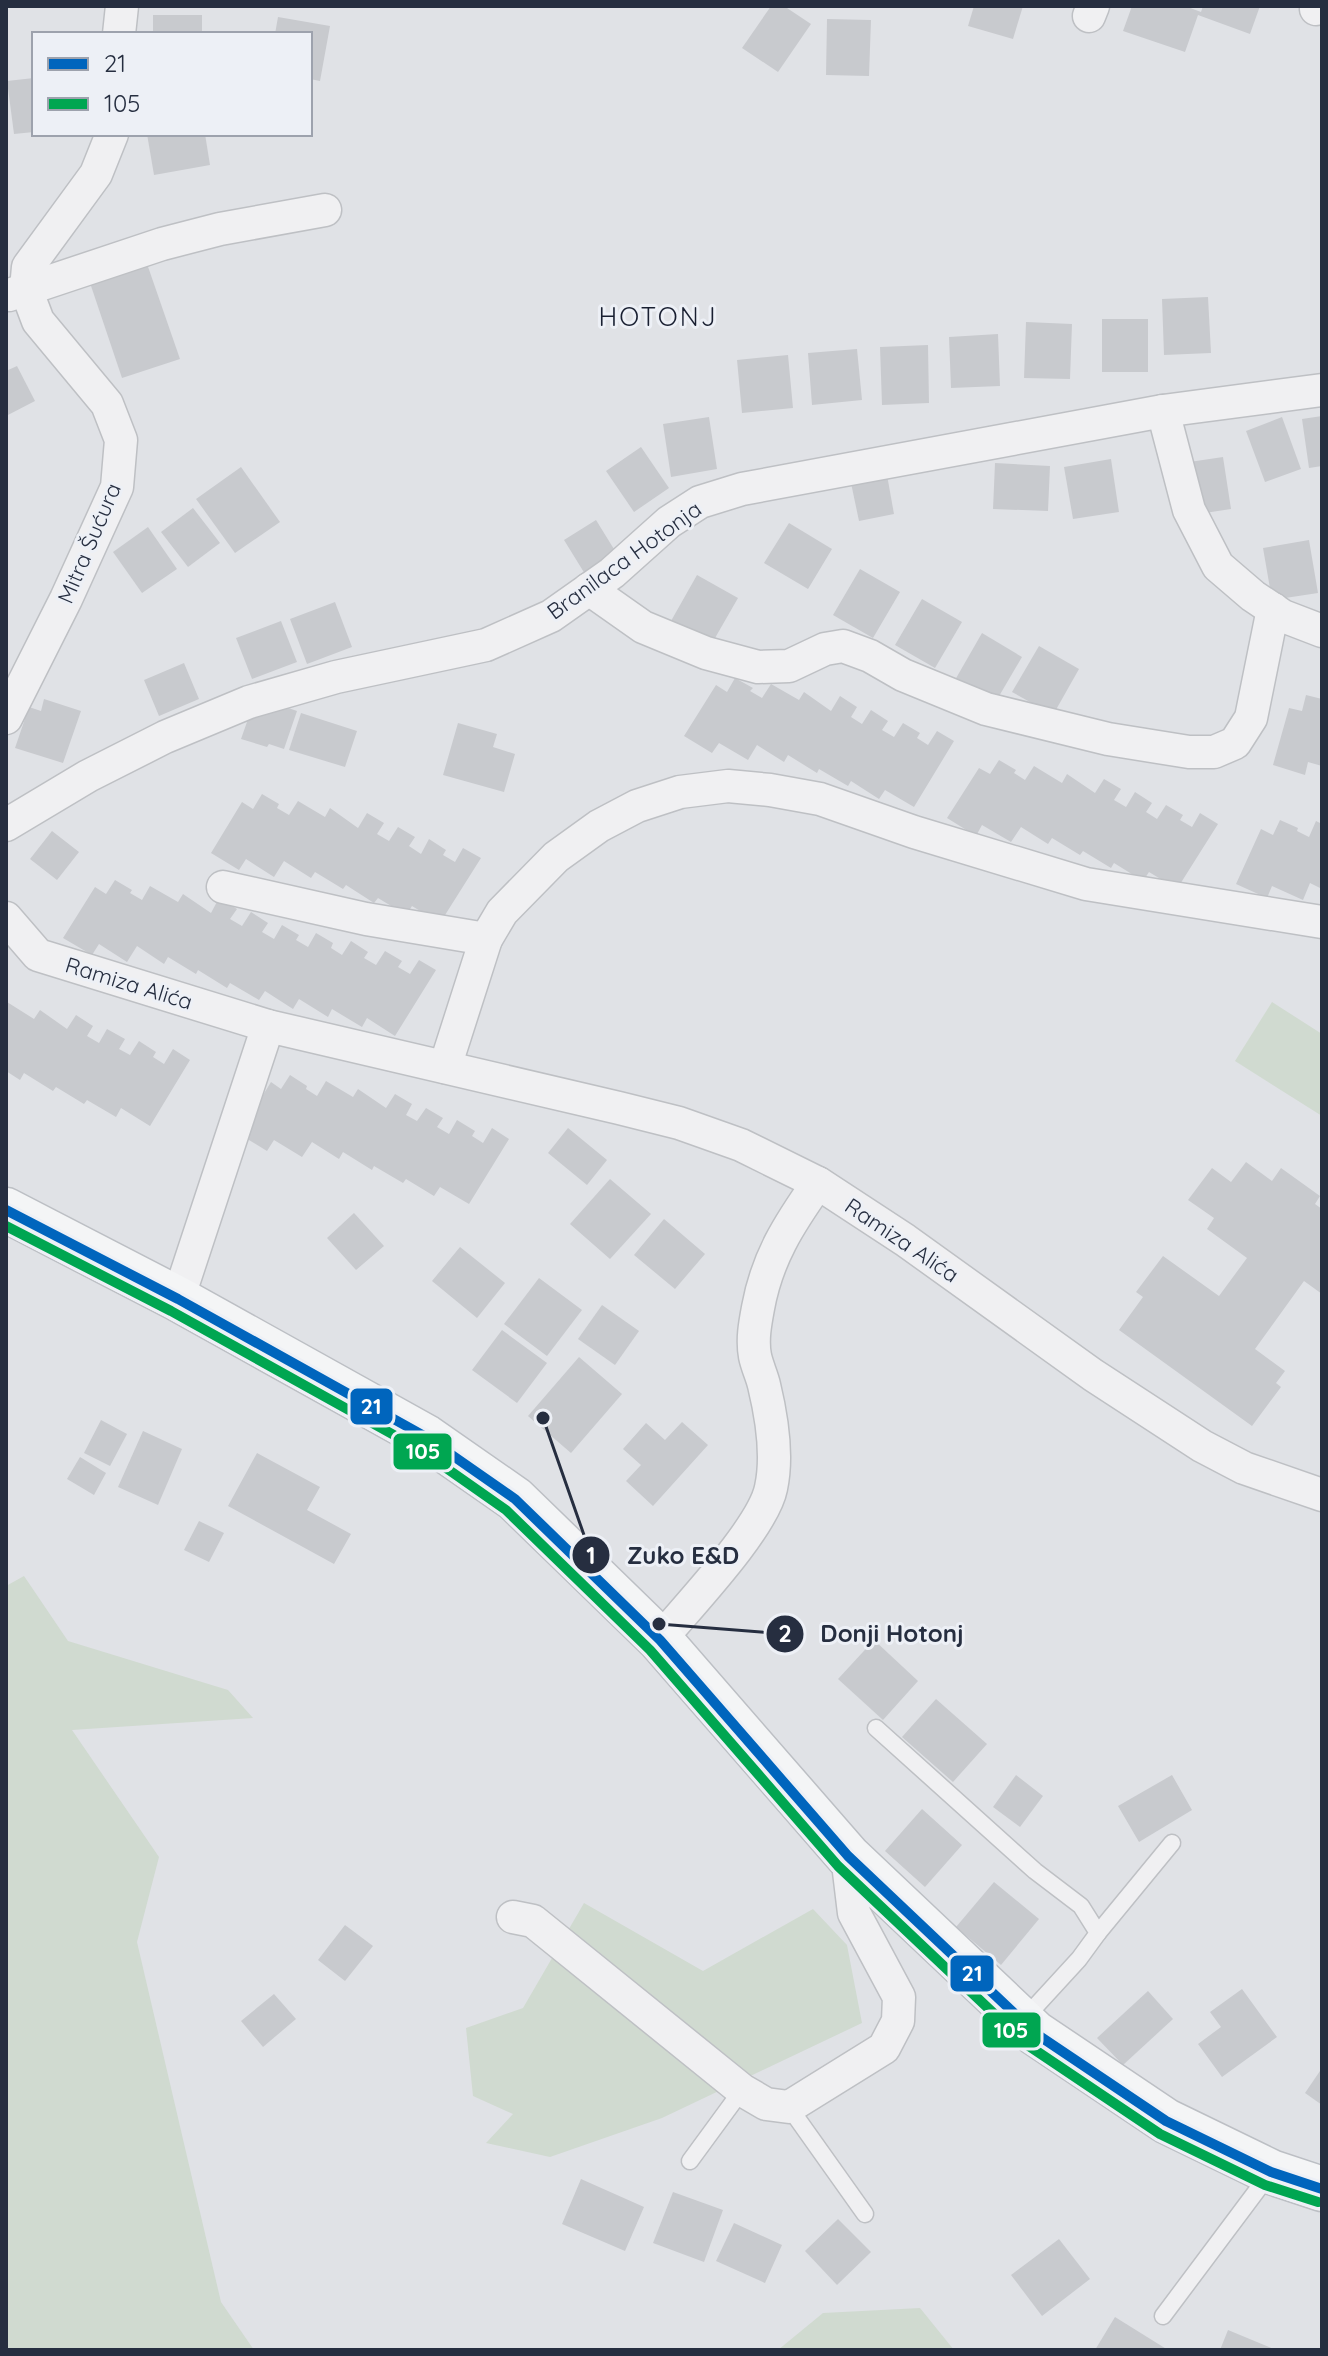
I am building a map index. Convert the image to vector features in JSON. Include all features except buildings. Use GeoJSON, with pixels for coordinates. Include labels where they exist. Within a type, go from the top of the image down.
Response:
{"type":"FeatureCollection","features":[{"type":"Feature","properties":{"kind":"main road"},"geometry":{"type":"LineString","coordinates":[[6,1210],[178,1299],[426,1437],[515,1499],[660,1640],[847,1855],[1035,2033],[1166,2121],[1271,2172],[1322,2189]]}},
{"type":"Feature","properties":{"kind":"street"},"geometry":{"type":"LineString","coordinates":[[119,32],[122,6]]}},
{"type":"Feature","properties":{"kind":"street"},"geometry":{"type":"LineString","coordinates":[[16,293],[28,267],[96,174],[111,136]]}},
{"type":"Feature","properties":{"kind":"street"},"geometry":{"type":"LineString","coordinates":[[16,293],[162,244],[220,229],[325,210]]}},
{"type":"Feature","properties":{"kind":"street","name":"Mitra Šućura"},"geometry":{"type":"LineString","coordinates":[[6,718],[66,599],[117,487],[121,440],[107,404],[16,293]]}},
{"type":"Feature","properties":{"kind":"street","name":"Branilaca Hotonja"},"geometry":{"type":"LineString","coordinates":[[6,825],[88,776],[249,702],[351,674],[486,645],[551,616],[612,573],[669,522],[700,502],[742,489],[1163,411],[1322,390]]}},
{"type":"Feature","properties":{"kind":"street"},"geometry":{"type":"LineString","coordinates":[[1163,411],[1189,510],[1218,566],[1253,596],[1283,616],[1322,631]]}},
{"type":"Feature","properties":{"kind":"street"},"geometry":{"type":"LineString","coordinates":[[589,589],[643,627],[706,653],[758,667],[789,666],[825,649],[843,646],[986,709],[1108,739],[1189,752],[1214,752],[1235,743],[1251,718],[1273,609]]}},
{"type":"Feature","properties":{"kind":"street"},"geometry":{"type":"LineString","coordinates":[[445,1067],[486,939],[502,912],[556,857],[599,826],[637,806],[680,792],[728,786],[820,799],[914,832],[1086,884],[1322,922]]}},
{"type":"Feature","properties":{"kind":"street"},"geometry":{"type":"LineString","coordinates":[[223,887],[366,919],[486,939]]}},
{"type":"Feature","properties":{"kind":"street","name":"Ramiza Alića"},"geometry":{"type":"LineString","coordinates":[[6,918],[38,955],[268,1026],[679,1123],[741,1145],[818,1183],[905,1240],[1093,1375],[1202,1446],[1244,1468],[1322,1495]]}},
{"type":"Feature","properties":{"kind":"street"},"geometry":{"type":"LineString","coordinates":[[178,1299],[268,1026]]}},
{"type":"Feature","properties":{"kind":"street"},"geometry":{"type":"LineString","coordinates":[[660,1640],[764,1510],[771,1488],[773,1435],[755,1356],[753,1330],[761,1285],[780,1239],[818,1183]]}},
{"type":"Feature","properties":{"kind":"street"},"geometry":{"type":"LineString","coordinates":[[513,1917],[533,1921],[742,2090],[766,2104],[789,2107],[884,2048],[898,2021],[899,1997],[854,1913],[847,1855]]}},
{"type":"Feature","properties":{"kind":"lane"},"geometry":{"type":"LineString","coordinates":[[876,1728],[1035,1871],[1081,1906],[1098,1933]]}},
{"type":"Feature","properties":{"kind":"lane"},"geometry":{"type":"LineString","coordinates":[[1022,2021],[1079,1959],[1172,1843]]}},
{"type":"Feature","properties":{"kind":"lane"},"geometry":{"type":"LineString","coordinates":[[690,2161],[742,2090]]}},
{"type":"Feature","properties":{"kind":"lane"},"geometry":{"type":"LineString","coordinates":[[789,2107],[865,2214]]}},
{"type":"Feature","properties":{"kind":"lane"},"geometry":{"type":"LineString","coordinates":[[1163,2316],[1271,2172]]}},
{"type":"Feature","properties":{"kind":"shaded area"},"geometry":{"type":"Polygon","coordinates":[[[1272,1002],[1322,1034],[1322,1116],[1235,1061],[1272,1002]]]}},
{"type":"Feature","properties":{"kind":"shaded area"},"geometry":{"type":"Polygon","coordinates":[[[24,1576],[68,1641],[228,1690],[253,1718],[72,1730],[159,1857],[137,1942],[221,2302],[254,2350],[6,2350],[6,1586],[24,1576]]]}},
{"type":"Feature","properties":{"kind":"shaded area"},"geometry":{"type":"Polygon","coordinates":[[[584,1903],[703,1971],[813,1909],[847,1945],[862,2023],[662,2118],[550,2157],[486,2143],[513,2114],[473,2096],[466,2028],[523,2008],[584,1903]]]}},
{"type":"Feature","properties":{"kind":"shaded area"},"geometry":{"type":"Polygon","coordinates":[[[920,2308],[954,2350],[778,2350],[823,2313],[920,2308]]]}},
{"type":"Feature","properties":{"kind":"transit line","name":"21"},"geometry":{"type":"LineString","coordinates":[[6,1210],[178,1299],[426,1437],[515,1499],[660,1640],[848,1856],[1035,2033],[1166,2121],[1271,2172],[1322,2189]]}},
{"type":"Feature","properties":{"kind":"transit line","name":"105"},"geometry":{"type":"LineString","coordinates":[[6,1226],[171,1311],[419,1449],[506,1510],[650,1650],[838,1866],[1026,2044],[1160,2134],[1265,2185],[1318,2202]]}},
{"type":"Feature","properties":{"kind":"place","name":"Zuko E&D"},"geometry":{"type":"Point","coordinates":[543,1418]}},
{"type":"Feature","properties":{"kind":"place","name":"Donji Hotonj"},"geometry":{"type":"Point","coordinates":[659,1624]}},
{"type":"Feature","properties":{"kind":"district","name":"HOTONJ"},"geometry":{"type":"Point","coordinates":[658,317]}}]}
